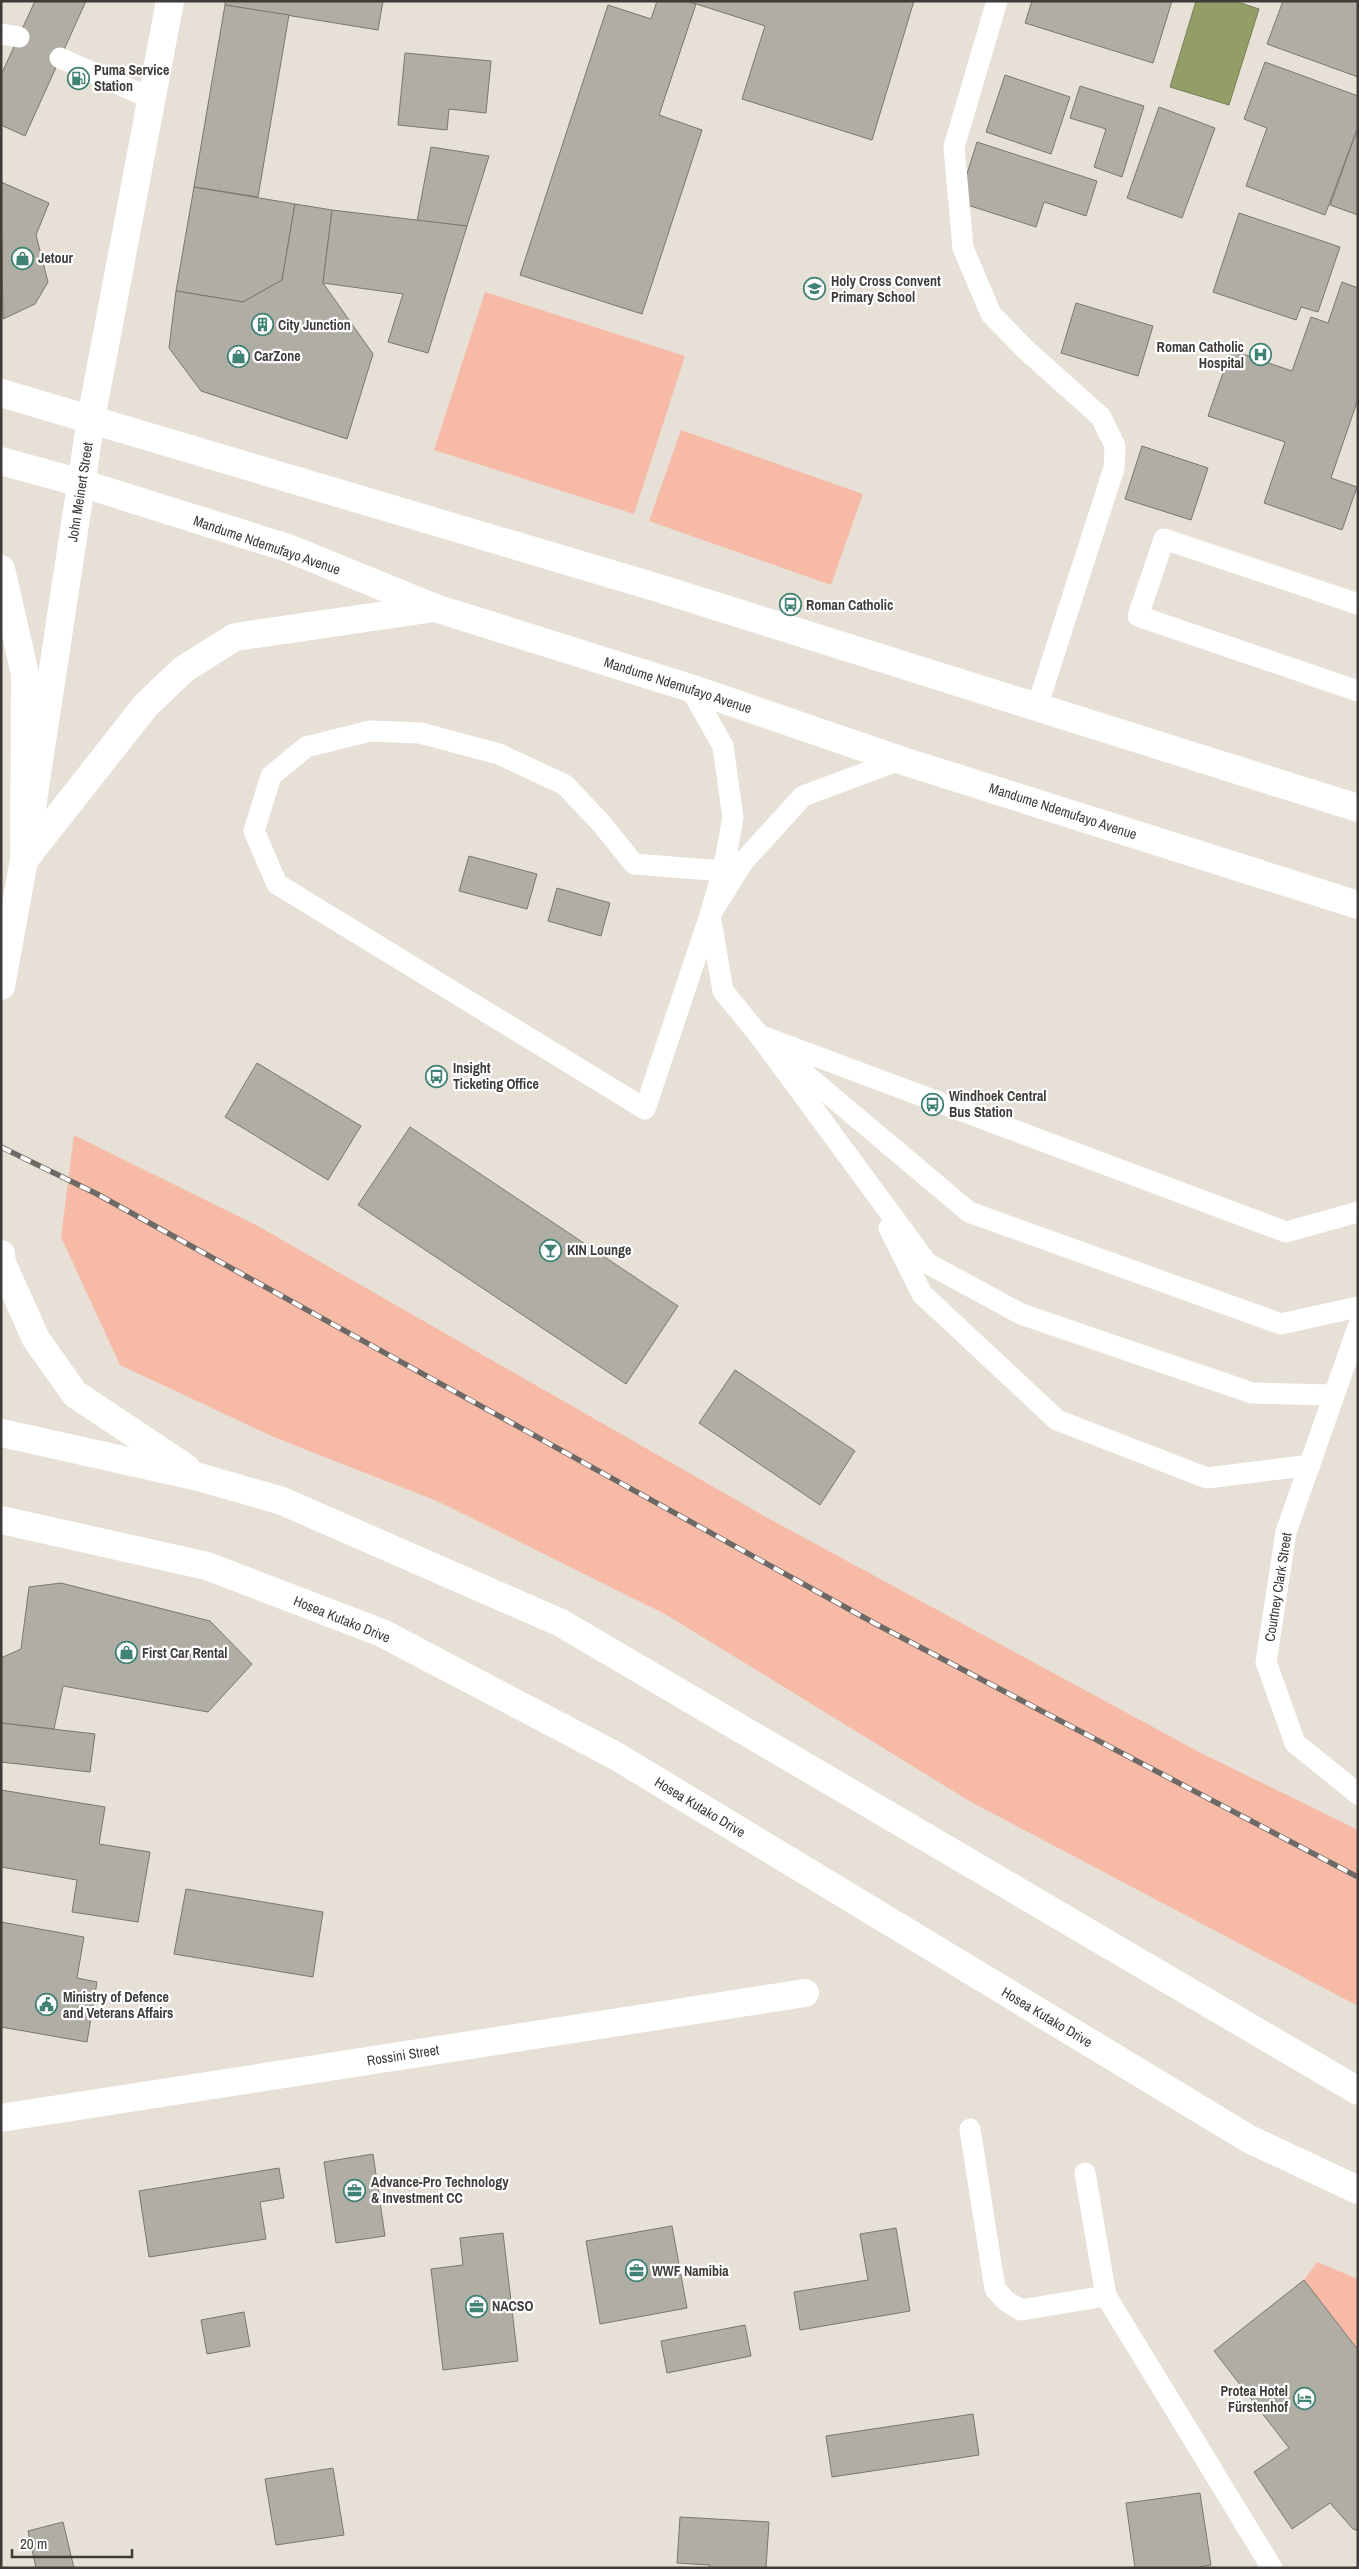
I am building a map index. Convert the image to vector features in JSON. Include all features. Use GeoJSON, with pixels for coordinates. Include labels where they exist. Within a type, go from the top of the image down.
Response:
{"type":"FeatureCollection","features":[{"type":"Feature","properties":{"kind":"main road","name":"John Meinert Street"},"geometry":{"type":"LineString","coordinates":[[1,986],[24,860],[91,419],[170,1]]}},
{"type":"Feature","properties":{"kind":"main road"},"geometry":{"type":"LineString","coordinates":[[1,393],[655,587],[1358,808]]}},
{"type":"Feature","properties":{"kind":"main road","name":"Mandume Ndemufayo Avenue"},"geometry":{"type":"LineString","coordinates":[[1,461],[81,483],[288,548],[435,608],[690,688],[900,760],[1358,905]]}},
{"type":"Feature","properties":{"kind":"main road"},"geometry":{"type":"LineString","coordinates":[[1,569],[25,674],[24,860]]}},
{"type":"Feature","properties":{"kind":"main road"},"geometry":{"type":"LineString","coordinates":[[24,860],[146,705],[184,668],[235,637],[435,608]]}},
{"type":"Feature","properties":{"kind":"main road"},"geometry":{"type":"LineString","coordinates":[[2,1258],[36,1339],[75,1394],[199,1476]]}},
{"type":"Feature","properties":{"kind":"main road"},"geometry":{"type":"LineString","coordinates":[[1,1434],[199,1476],[282,1501],[561,1623],[1358,2090]]}},
{"type":"Feature","properties":{"kind":"main road","name":"Hosea Kutako Drive"},"geometry":{"type":"LineString","coordinates":[[1,1520],[207,1566],[382,1633],[616,1756],[1249,2139],[1358,2190]]}},
{"type":"Feature","properties":{"kind":"main road","name":"Rossini Street"},"geometry":{"type":"LineString","coordinates":[[1,2118],[805,1993]]}},
{"type":"Feature","properties":{"kind":"lane"},"geometry":{"type":"LineString","coordinates":[[997,1],[954,147],[963,248],[991,314],[1025,350],[1101,417],[1115,446],[1114,468],[1037,708]]}},
{"type":"Feature","properties":{"kind":"lane"},"geometry":{"type":"LineString","coordinates":[[60,58],[152,99]]}},
{"type":"Feature","properties":{"kind":"lane"},"geometry":{"type":"LineString","coordinates":[[1358,604],[1164,539],[1138,616],[1358,690]]}},
{"type":"Feature","properties":{"kind":"lane"},"geometry":{"type":"LineString","coordinates":[[690,688],[723,746],[733,818],[723,871],[710,915],[644,1109],[277,884],[254,831],[271,776],[306,747],[370,730],[420,733],[499,754],[565,785],[601,823],[634,864],[723,871]]}},
{"type":"Feature","properties":{"kind":"lane"},"geometry":{"type":"LineString","coordinates":[[900,760],[803,796],[744,862],[710,915],[723,990],[759,1035],[928,1263],[1021,1314],[1252,1393],[1334,1395]]}},
{"type":"Feature","properties":{"kind":"lane"},"geometry":{"type":"LineString","coordinates":[[759,1035],[1286,1232],[1358,1212]]}},
{"type":"Feature","properties":{"kind":"lane"},"geometry":{"type":"LineString","coordinates":[[759,1035],[969,1212],[1281,1324],[1358,1307]]}},
{"type":"Feature","properties":{"kind":"lane"},"geometry":{"type":"LineString","coordinates":[[864,1177],[922,1294],[1057,1420],[1207,1478],[1310,1465]]}},
{"type":"Feature","properties":{"kind":"lane","name":"Courtney Clark Street"},"geometry":{"type":"LineString","coordinates":[[1358,1327],[1286,1532],[1266,1662],[1295,1743],[1358,1794]]}},
{"type":"Feature","properties":{"kind":"lane"},"geometry":{"type":"LineString","coordinates":[[970,2129],[995,2289],[1006,2302],[1021,2310],[1106,2296]]}},
{"type":"Feature","properties":{"kind":"lane"},"geometry":{"type":"LineString","coordinates":[[1085,2173],[1106,2296],[1272,2568]]}},
{"type":"Feature","properties":{"kind":"shaded area"},"geometry":{"type":"Polygon","coordinates":[[[1196,1],[1235,1],[1259,9],[1229,105],[1170,87],[1196,1]]]}},
{"type":"Feature","properties":{"kind":"shaded area"},"geometry":{"type":"Polygon","coordinates":[[[485,292],[685,356],[634,514],[434,450],[485,292]]]}},
{"type":"Feature","properties":{"kind":"shaded area"},"geometry":{"type":"Polygon","coordinates":[[[681,430],[863,494],[831,585],[649,521],[681,430]]]}},
{"type":"Feature","properties":{"kind":"shaded area"},"geometry":{"type":"Polygon","coordinates":[[[74,1135],[256,1225],[766,1517],[1199,1752],[1358,1830],[1358,2006],[971,1802],[665,1614],[437,1501],[276,1438],[120,1365],[61,1237],[74,1135]]]}},
{"type":"Feature","properties":{"kind":"shaded area"},"geometry":{"type":"Polygon","coordinates":[[[1317,2262],[1358,2279],[1358,2350],[1304,2280],[1317,2262]]]}},
{"type":"Feature","properties":{"kind":"building"},"geometry":{"type":"Polygon","coordinates":[[[35,1],[86,1],[25,136],[1,125],[1,75],[35,1]]]}},
{"type":"Feature","properties":{"kind":"building"},"geometry":{"type":"Polygon","coordinates":[[[225,1],[383,1],[378,30],[225,5],[225,1]]]}},
{"type":"Feature","properties":{"kind":"building"},"geometry":{"type":"Polygon","coordinates":[[[657,1],[687,1],[696,4],[659,115],[702,130],[642,314],[520,275],[608,5],[651,19],[657,1]]]}},
{"type":"Feature","properties":{"kind":"building"},"geometry":{"type":"Polygon","coordinates":[[[687,1],[914,1],[872,140],[742,99],[765,26],[687,1]]]}},
{"type":"Feature","properties":{"kind":"building"},"geometry":{"type":"Polygon","coordinates":[[[1032,1],[1172,1],[1153,63],[1025,23],[1032,1]]]}},
{"type":"Feature","properties":{"kind":"building"},"geometry":{"type":"Polygon","coordinates":[[[1283,1],[1358,1],[1358,77],[1267,44],[1283,1]]]}},
{"type":"Feature","properties":{"kind":"building"},"geometry":{"type":"Polygon","coordinates":[[[225,5],[289,15],[258,197],[194,187],[225,5]]]}},
{"type":"Feature","properties":{"kind":"building"},"geometry":{"type":"Polygon","coordinates":[[[405,53],[491,61],[486,113],[449,109],[447,130],[398,125],[405,53]]]}},
{"type":"Feature","properties":{"kind":"building"},"geometry":{"type":"Polygon","coordinates":[[[1265,62],[1358,96],[1358,127],[1325,215],[1246,186],[1267,128],[1244,119],[1265,62]]]}},
{"type":"Feature","properties":{"kind":"building"},"geometry":{"type":"Polygon","coordinates":[[[1005,75],[1070,97],[1051,154],[986,132],[1005,75]]]}},
{"type":"Feature","properties":{"kind":"building"},"geometry":{"type":"Polygon","coordinates":[[[1080,86],[1144,106],[1122,177],[1094,167],[1106,129],[1070,118],[1080,86]]]}},
{"type":"Feature","properties":{"kind":"building"},"geometry":{"type":"Polygon","coordinates":[[[1159,107],[1215,128],[1182,218],[1127,198],[1159,107]]]}},
{"type":"Feature","properties":{"kind":"building"},"geometry":{"type":"Polygon","coordinates":[[[1358,127],[1358,215],[1330,205],[1358,127]]]}},
{"type":"Feature","properties":{"kind":"building"},"geometry":{"type":"Polygon","coordinates":[[[977,142],[1097,181],[1086,216],[1044,202],[1036,227],[958,202],[977,142]]]}},
{"type":"Feature","properties":{"kind":"building"},"geometry":{"type":"Polygon","coordinates":[[[431,147],[489,156],[467,226],[417,221],[431,147]]]}},
{"type":"Feature","properties":{"kind":"building","name":"Jetour"},"geometry":{"type":"Polygon","coordinates":[[[1,182],[49,203],[36,235],[48,282],[35,304],[3,319],[1,182]]]}},
{"type":"Feature","properties":{"kind":"building"},"geometry":{"type":"Polygon","coordinates":[[[194,187],[295,204],[282,280],[243,302],[176,291],[194,187]]]}},
{"type":"Feature","properties":{"kind":"building","name":"City Junction"},"geometry":{"type":"Polygon","coordinates":[[[295,204],[332,210],[323,283],[373,354],[347,439],[201,391],[169,348],[176,291],[243,302],[282,280],[295,204]]]}},
{"type":"Feature","properties":{"kind":"building"},"geometry":{"type":"Polygon","coordinates":[[[332,210],[467,226],[428,353],[388,342],[403,294],[323,283],[332,210]]]}},
{"type":"Feature","properties":{"kind":"building"},"geometry":{"type":"Polygon","coordinates":[[[1239,213],[1340,247],[1318,312],[1301,307],[1296,320],[1213,292],[1239,213]]]}},
{"type":"Feature","properties":{"kind":"building"},"geometry":{"type":"Polygon","coordinates":[[[1342,282],[1358,288],[1358,399],[1331,478],[1357,487],[1342,530],[1264,503],[1285,442],[1208,416],[1231,350],[1292,371],[1311,317],[1328,323],[1342,282]]]}},
{"type":"Feature","properties":{"kind":"building"},"geometry":{"type":"Polygon","coordinates":[[[1076,303],[1153,326],[1138,376],[1061,353],[1076,303]]]}},
{"type":"Feature","properties":{"kind":"building"},"geometry":{"type":"Polygon","coordinates":[[[1142,446],[1208,468],[1191,520],[1125,499],[1142,446]]]}},
{"type":"Feature","properties":{"kind":"building"},"geometry":{"type":"Polygon","coordinates":[[[469,856],[537,874],[527,909],[459,891],[469,856]]]}},
{"type":"Feature","properties":{"kind":"building"},"geometry":{"type":"Polygon","coordinates":[[[557,888],[610,903],[601,936],[548,921],[557,888]]]}},
{"type":"Feature","properties":{"kind":"building"},"geometry":{"type":"Polygon","coordinates":[[[257,1063],[361,1126],[328,1180],[225,1117],[257,1063]]]}},
{"type":"Feature","properties":{"kind":"building"},"geometry":{"type":"Polygon","coordinates":[[[410,1127],[678,1306],[626,1384],[358,1205],[410,1127]]]}},
{"type":"Feature","properties":{"kind":"building"},"geometry":{"type":"Polygon","coordinates":[[[735,1370],[855,1451],[820,1505],[699,1423],[735,1370]]]}},
{"type":"Feature","properties":{"kind":"building","name":"First Car Rental"},"geometry":{"type":"Polygon","coordinates":[[[61,1583],[210,1621],[252,1664],[208,1712],[63,1686],[54,1729],[1,1723],[1,1658],[21,1649],[29,1587],[61,1583]]]}},
{"type":"Feature","properties":{"kind":"building"},"geometry":{"type":"Polygon","coordinates":[[[1,1723],[95,1734],[90,1772],[1,1762],[1,1723]]]}},
{"type":"Feature","properties":{"kind":"building"},"geometry":{"type":"Polygon","coordinates":[[[1,1790],[105,1807],[99,1844],[150,1852],[138,1922],[72,1912],[77,1880],[1,1867],[1,1790]]]}},
{"type":"Feature","properties":{"kind":"building"},"geometry":{"type":"Polygon","coordinates":[[[186,1889],[323,1912],[313,1977],[174,1954],[186,1889]]]}},
{"type":"Feature","properties":{"kind":"building","name":"Ministry of Defence and Veterans Affairs"},"geometry":{"type":"Polygon","coordinates":[[[1,1922],[84,1937],[77,1978],[97,1982],[87,2042],[1,2027],[1,1922]]]}},
{"type":"Feature","properties":{"kind":"building"},"geometry":{"type":"Polygon","coordinates":[[[373,2154],[385,2236],[336,2243],[324,2162],[373,2154]]]}},
{"type":"Feature","properties":{"kind":"building"},"geometry":{"type":"Polygon","coordinates":[[[279,2168],[284,2198],[260,2202],[266,2239],[149,2257],[139,2191],[279,2168]]]}},
{"type":"Feature","properties":{"kind":"building"},"geometry":{"type":"Polygon","coordinates":[[[672,2226],[687,2308],[600,2324],[586,2241],[672,2226]]]}},
{"type":"Feature","properties":{"kind":"building"},"geometry":{"type":"Polygon","coordinates":[[[896,2228],[910,2311],[800,2330],[794,2292],[868,2280],[860,2234],[896,2228]]]}},
{"type":"Feature","properties":{"kind":"building"},"geometry":{"type":"Polygon","coordinates":[[[503,2233],[518,2361],[443,2370],[431,2269],[463,2265],[460,2238],[503,2233]]]}},
{"type":"Feature","properties":{"kind":"building","name":"Protea Hotel Fürstenhof"},"geometry":{"type":"Polygon","coordinates":[[[1304,2280],[1358,2350],[1358,2531],[1353,2529],[1330,2503],[1292,2529],[1254,2472],[1289,2448],[1214,2351],[1304,2280]]]}},
{"type":"Feature","properties":{"kind":"building"},"geometry":{"type":"Polygon","coordinates":[[[244,2312],[250,2346],[207,2354],[201,2320],[244,2312]]]}},
{"type":"Feature","properties":{"kind":"building"},"geometry":{"type":"Polygon","coordinates":[[[745,2325],[751,2356],[667,2373],[661,2341],[745,2325]]]}},
{"type":"Feature","properties":{"kind":"building"},"geometry":{"type":"Polygon","coordinates":[[[973,2414],[979,2455],[832,2477],[826,2436],[973,2414]]]}},
{"type":"Feature","properties":{"kind":"building"},"geometry":{"type":"Polygon","coordinates":[[[333,2468],[344,2535],[276,2545],[265,2479],[333,2468]]]}},
{"type":"Feature","properties":{"kind":"building"},"geometry":{"type":"Polygon","coordinates":[[[1200,2493],[1211,2565],[1194,2568],[1135,2568],[1126,2503],[1200,2493]]]}},
{"type":"Feature","properties":{"kind":"building"},"geometry":{"type":"Polygon","coordinates":[[[680,2517],[769,2522],[766,2568],[709,2568],[710,2565],[677,2563],[680,2517]]]}},
{"type":"Feature","properties":{"kind":"building"},"geometry":{"type":"Polygon","coordinates":[[[63,2522],[74,2568],[36,2568],[28,2531],[63,2522]]]}},
{"type":"Feature","properties":{"kind":"railway"},"geometry":{"type":"LineString","coordinates":[[1,1147],[97,1194],[874,1623],[1358,1877]]}},
{"type":"Feature","properties":{"kind":"place","name":"Puma Service Station"},"geometry":{"type":"Point","coordinates":[78,78]}},
{"type":"Feature","properties":{"kind":"place","name":"Jetour"},"geometry":{"type":"Point","coordinates":[22,258]}},
{"type":"Feature","properties":{"kind":"place","name":"Holy Cross Convent Primary School"},"geometry":{"type":"Point","coordinates":[815,289]}},
{"type":"Feature","properties":{"kind":"place","name":"City Junction"},"geometry":{"type":"Point","coordinates":[262,325]}},
{"type":"Feature","properties":{"kind":"place","name":"Roman Catholic Hospital"},"geometry":{"type":"Point","coordinates":[1260,355]}},
{"type":"Feature","properties":{"kind":"place","name":"CarZone"},"geometry":{"type":"Point","coordinates":[238,356]}},
{"type":"Feature","properties":{"kind":"place","name":"Roman Catholic"},"geometry":{"type":"Point","coordinates":[790,605]}},
{"type":"Feature","properties":{"kind":"place","name":"Insight Ticketing Office"},"geometry":{"type":"Point","coordinates":[437,1076]}},
{"type":"Feature","properties":{"kind":"place","name":"Windhoek Central Bus Station"},"geometry":{"type":"Point","coordinates":[933,1104]}},
{"type":"Feature","properties":{"kind":"place","name":"KIN Lounge"},"geometry":{"type":"Point","coordinates":[551,1250]}},
{"type":"Feature","properties":{"kind":"place","name":"First Car Rental"},"geometry":{"type":"Point","coordinates":[126,1653]}},
{"type":"Feature","properties":{"kind":"place","name":"Ministry of Defence and Veterans Affairs"},"geometry":{"type":"Point","coordinates":[47,2005]}},
{"type":"Feature","properties":{"kind":"place","name":"Advance-Pro Technology & Investment CC"},"geometry":{"type":"Point","coordinates":[355,2190]}},
{"type":"Feature","properties":{"kind":"place","name":"WWF Namibia"},"geometry":{"type":"Point","coordinates":[636,2271]}},
{"type":"Feature","properties":{"kind":"place","name":"NACSO"},"geometry":{"type":"Point","coordinates":[476,2306]}},
{"type":"Feature","properties":{"kind":"place","name":"Protea Hotel Fürstenhof"},"geometry":{"type":"Point","coordinates":[1304,2399]}}]}
